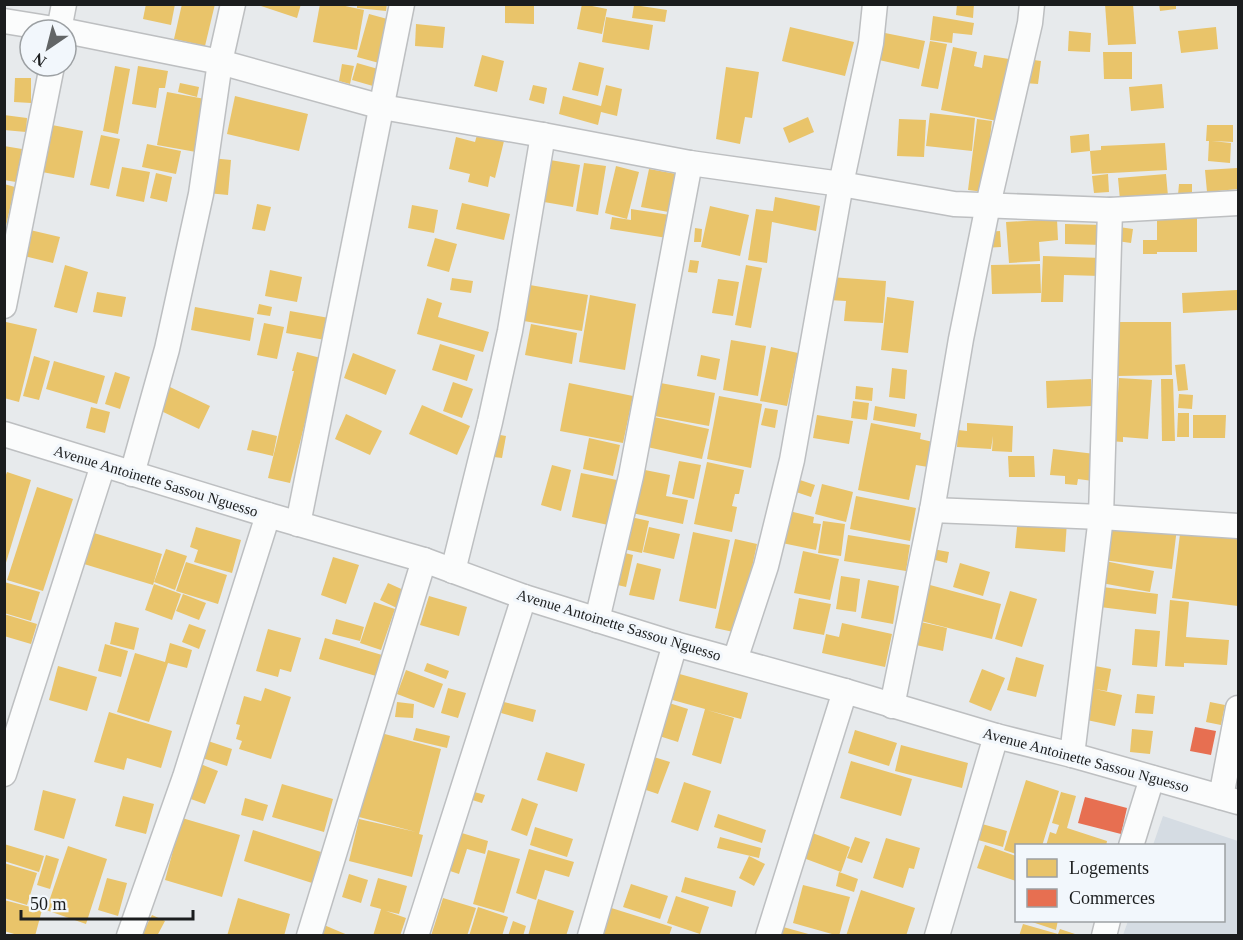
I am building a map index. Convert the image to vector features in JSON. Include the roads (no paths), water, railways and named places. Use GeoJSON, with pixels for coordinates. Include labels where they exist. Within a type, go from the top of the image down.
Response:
{"type":"FeatureCollection","features":[{"type":"Feature","properties":{"kind":"street"},"geometry":{"type":"LineString","coordinates":[[132,474],[167,349],[201,194],[220,62],[233,4]]}},
{"type":"Feature","properties":{"kind":"street"},"geometry":{"type":"LineString","coordinates":[[298,524],[402,4]]}},
{"type":"Feature","properties":{"kind":"street"},"geometry":{"type":"LineString","coordinates":[[735,660],[766,566],[792,460],[841,184],[871,43],[875,4]]}},
{"type":"Feature","properties":{"kind":"street"},"geometry":{"type":"LineString","coordinates":[[892,706],[932,510],[961,339],[988,205],[1030,23],[1032,4]]}},
{"type":"Feature","properties":{"kind":"street"},"geometry":{"type":"LineString","coordinates":[[78,33],[220,62],[382,107],[690,163],[841,184],[954,204],[1110,210],[1239,203]]}},
{"type":"Feature","properties":{"kind":"street"},"geometry":{"type":"LineString","coordinates":[[4,306],[50,78]]}},
{"type":"Feature","properties":{"kind":"street"},"geometry":{"type":"LineString","coordinates":[[453,571],[510,331],[543,135]]}},
{"type":"Feature","properties":{"kind":"street"},"geometry":{"type":"LineString","coordinates":[[597,620],[631,476],[690,163]]}},
{"type":"Feature","properties":{"kind":"street"},"geometry":{"type":"LineString","coordinates":[[1072,755],[1101,517],[1110,210]]}},
{"type":"Feature","properties":{"kind":"street","name":"Avenue Antoinette Sassou Nguesso"},"geometry":{"type":"LineString","coordinates":[[4,434],[424,560],[524,597],[675,644],[1230,800]]}},
{"type":"Feature","properties":{"kind":"street"},"geometry":{"type":"LineString","coordinates":[[4,774],[103,465]]}},
{"type":"Feature","properties":{"kind":"street"},"geometry":{"type":"LineString","coordinates":[[932,510],[1101,517],[1239,526]]}},
{"type":"Feature","properties":{"kind":"street"},"geometry":{"type":"LineString","coordinates":[[129,936],[185,777],[268,515]]}},
{"type":"Feature","properties":{"kind":"street"},"geometry":{"type":"LineString","coordinates":[[309,936],[424,560]]}},
{"type":"Feature","properties":{"kind":"street"},"geometry":{"type":"LineString","coordinates":[[416,936],[524,597]]}},
{"type":"Feature","properties":{"kind":"street"},"geometry":{"type":"LineString","coordinates":[[590,936],[675,644]]}},
{"type":"Feature","properties":{"kind":"street"},"geometry":{"type":"LineString","coordinates":[[768,936],[845,691]]}},
{"type":"Feature","properties":{"kind":"street"},"geometry":{"type":"LineString","coordinates":[[1230,800],[1239,708]]}},
{"type":"Feature","properties":{"kind":"street"},"geometry":{"type":"LineString","coordinates":[[937,936],[996,736]]}},
{"type":"Feature","properties":{"kind":"street"},"geometry":{"type":"LineString","coordinates":[[1132,844],[1152,778]]}}]}
